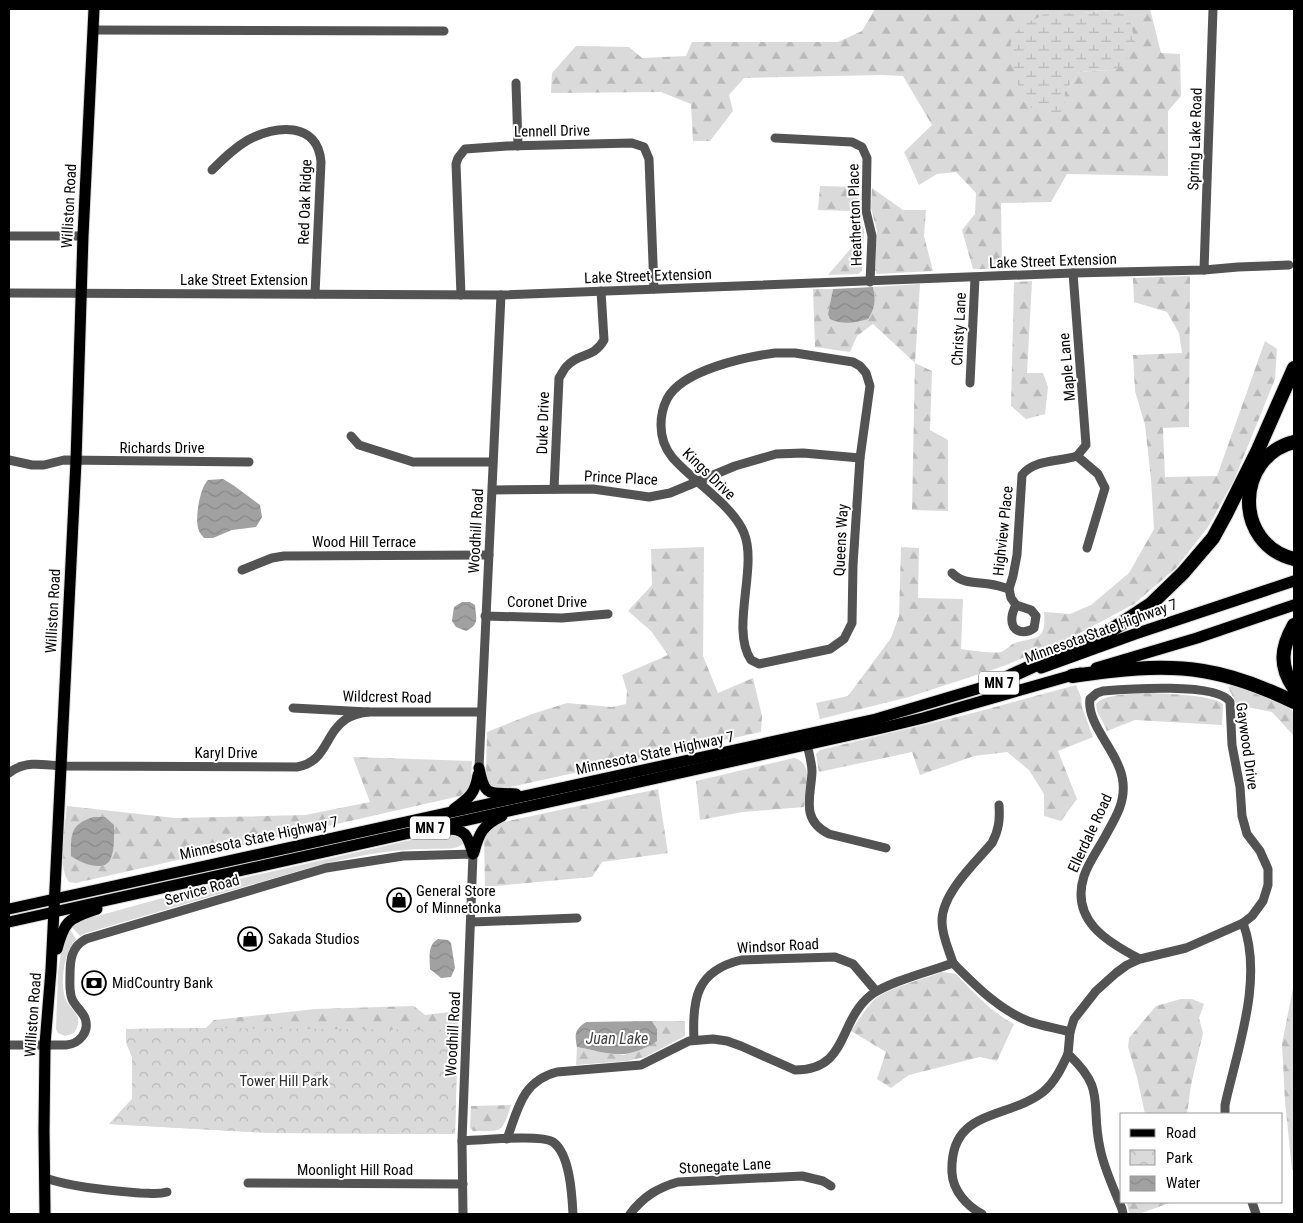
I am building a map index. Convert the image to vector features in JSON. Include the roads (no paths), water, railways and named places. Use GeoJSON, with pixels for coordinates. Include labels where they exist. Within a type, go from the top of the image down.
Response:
{"type":"FeatureCollection","features":[{"type":"Feature","properties":{"kind":"highway"},"geometry":{"type":"LineString","coordinates":[[989,686],[1087,642],[1132,618],[1151,604],[1184,573],[1213,538],[1225,516],[1257,452],[1294,368]]}},
{"type":"Feature","properties":{"kind":"highway"},"geometry":{"type":"LineString","coordinates":[[1294,442],[1276,449],[1264,461],[1250,486],[1249,502],[1251,518],[1261,537],[1274,550],[1294,559]]}},
{"type":"Feature","properties":{"kind":"highway"},"geometry":{"type":"LineString","coordinates":[[1294,625],[1285,643],[1283,656],[1287,678],[1294,688]]}},
{"type":"Feature","properties":{"kind":"highway"},"geometry":{"type":"LineString","coordinates":[[1072,676],[1125,668],[1175,668],[1204,671],[1241,680],[1294,702]]}},
{"type":"Feature","properties":{"kind":"main road","name":"Williston Road"},"geometry":{"type":"LineString","coordinates":[[45,1214],[46,1044],[76,461],[83,236],[94,9]]}},
{"type":"Feature","properties":{"kind":"main road","name":"Minnesota State Highway 7"},"geometry":{"type":"LineString","coordinates":[[9,922],[417,831],[520,803],[876,719],[989,686],[1135,634],[1294,581]]}},
{"type":"Feature","properties":{"kind":"main road","name":"Minnesota State Highway 7"},"geometry":{"type":"LineString","coordinates":[[9,909],[208,864],[389,827],[449,812],[520,803],[807,744],[923,718],[1197,638],[1294,605]]}},
{"type":"Feature","properties":{"kind":"main road"},"geometry":{"type":"LineString","coordinates":[[473,854],[478,837],[484,827],[520,803],[518,794],[496,794],[488,791],[482,783],[479,768]]}},
{"type":"Feature","properties":{"kind":"main road"},"geometry":{"type":"LineString","coordinates":[[449,812],[472,795],[476,787],[479,768]]}},
{"type":"Feature","properties":{"kind":"main road"},"geometry":{"type":"LineString","coordinates":[[417,831],[456,829],[469,839],[473,854]]}},
{"type":"Feature","properties":{"kind":"main road"},"geometry":{"type":"LineString","coordinates":[[51,970],[61,932],[66,924],[79,916],[136,894]]}},
{"type":"Feature","properties":{"kind":"street","name":"Spring Lake Road"},"geometry":{"type":"LineString","coordinates":[[1204,270],[1213,9]]}},
{"type":"Feature","properties":{"kind":"street"},"geometry":{"type":"LineString","coordinates":[[93,30],[444,31]]}},
{"type":"Feature","properties":{"kind":"street"},"geometry":{"type":"LineString","coordinates":[[516,83],[518,146]]}},
{"type":"Feature","properties":{"kind":"street","name":"Red Oak Ridge"},"geometry":{"type":"LineString","coordinates":[[212,170],[236,148],[262,134],[291,130],[306,134],[313,139],[318,146],[322,162],[315,294]]}},
{"type":"Feature","properties":{"kind":"street","name":"Heatherton Place"},"geometry":{"type":"LineString","coordinates":[[775,138],[852,142],[862,147],[867,158],[866,211],[872,236],[870,282]]}},
{"type":"Feature","properties":{"kind":"street","name":"Lennell Drive"},"geometry":{"type":"LineString","coordinates":[[461,295],[456,164],[458,158],[465,149],[518,146],[632,143],[644,147],[649,159],[654,289]]}},
{"type":"Feature","properties":{"kind":"street"},"geometry":{"type":"LineString","coordinates":[[9,236],[83,236]]}},
{"type":"Feature","properties":{"kind":"street","name":"Lake Street Extension"},"geometry":{"type":"LineString","coordinates":[[9,293],[500,295],[1073,273],[1204,270],[1289,265]]}},
{"type":"Feature","properties":{"kind":"street","name":"Maple Lane"},"geometry":{"type":"LineString","coordinates":[[1073,273],[1086,437],[1086,445],[1077,456]]}},
{"type":"Feature","properties":{"kind":"street","name":"Christy Lane"},"geometry":{"type":"LineString","coordinates":[[970,382],[975,278]]}},
{"type":"Feature","properties":{"kind":"street","name":"Duke Drive"},"geometry":{"type":"LineString","coordinates":[[554,489],[559,378],[568,364],[575,359],[594,352],[604,340],[601,291]]}},
{"type":"Feature","properties":{"kind":"street","name":"Woodhill Road"},"geometry":{"type":"LineString","coordinates":[[479,768],[488,556],[493,490],[500,295]]}},
{"type":"Feature","properties":{"kind":"street","name":"Kings Drive"},"geometry":{"type":"LineString","coordinates":[[754,663],[748,655],[744,644],[748,555],[744,533],[732,516],[706,488],[690,476],[670,456],[662,439],[661,420],[663,409],[667,398],[682,382],[719,366],[756,355],[795,353],[845,360]]}},
{"type":"Feature","properties":{"kind":"street","name":"Queens Way"},"geometry":{"type":"LineString","coordinates":[[754,663],[763,664],[825,651],[835,646],[847,634],[852,618],[853,565],[860,458],[870,386],[869,379],[860,366],[845,360]]}},
{"type":"Feature","properties":{"kind":"street"},"geometry":{"type":"LineString","coordinates":[[350,436],[359,445],[413,462],[493,462]]}},
{"type":"Feature","properties":{"kind":"street","name":"Prince Place"},"geometry":{"type":"LineString","coordinates":[[493,490],[600,490],[649,497],[670,493],[751,460],[776,454],[803,453],[860,458]]}},
{"type":"Feature","properties":{"kind":"street"},"geometry":{"type":"LineString","coordinates":[[1077,456],[1098,474],[1105,488],[1087,548]]}},
{"type":"Feature","properties":{"kind":"street","name":"Highview Place"},"geometry":{"type":"LineString","coordinates":[[1016,605],[1011,598],[1009,589],[1017,555],[1022,475],[1026,469],[1034,465],[1077,456]]}},
{"type":"Feature","properties":{"kind":"street","name":"Richards Drive"},"geometry":{"type":"LineString","coordinates":[[9,460],[32,465],[44,465],[64,460],[249,462]]}},
{"type":"Feature","properties":{"kind":"street","name":"Wood Hill Terrace"},"geometry":{"type":"LineString","coordinates":[[242,570],[272,558],[284,556],[488,556]]}},
{"type":"Feature","properties":{"kind":"street","name":"Highview Place"},"geometry":{"type":"LineString","coordinates":[[952,573],[966,582],[992,584],[1009,589]]}},
{"type":"Feature","properties":{"kind":"street","name":"Coronet Drive"},"geometry":{"type":"LineString","coordinates":[[485,616],[562,618],[608,614]]}},
{"type":"Feature","properties":{"kind":"street","name":"Gaywood Drive"},"geometry":{"type":"LineString","coordinates":[[1090,699],[1103,690],[1160,687],[1195,690],[1218,694],[1228,698],[1230,702],[1232,745],[1240,787],[1242,816],[1247,834],[1266,862],[1269,876],[1263,901],[1252,916],[1243,924],[1186,948],[1140,959]]}},
{"type":"Feature","properties":{"kind":"street","name":"Ellerdale Road"},"geometry":{"type":"LineString","coordinates":[[1090,699],[1095,722],[1120,767],[1124,794],[1121,807],[1084,876],[1082,890],[1083,905],[1088,919],[1100,934],[1140,959]]}},
{"type":"Feature","properties":{"kind":"street","name":"Wildcrest Road"},"geometry":{"type":"LineString","coordinates":[[293,708],[368,712],[481,712]]}},
{"type":"Feature","properties":{"kind":"street","name":"Karyl Drive"},"geometry":{"type":"LineString","coordinates":[[9,773],[14,768],[25,765],[47,764],[60,766],[297,767],[306,765],[321,754],[332,733],[347,718],[368,712]]}},
{"type":"Feature","properties":{"kind":"street"},"geometry":{"type":"LineString","coordinates":[[807,744],[812,771],[809,812],[814,823],[829,834],[886,848]]}},
{"type":"Feature","properties":{"kind":"street"},"geometry":{"type":"LineString","coordinates":[[999,805],[1000,821],[996,836],[951,892],[942,912],[944,933],[953,963],[983,991],[1012,1013],[1037,1024],[1070,1032]]}},
{"type":"Feature","properties":{"kind":"street","name":"Woodhill Road"},"geometry":{"type":"LineString","coordinates":[[464,1214],[462,1141],[472,922],[473,854]]}},
{"type":"Feature","properties":{"kind":"street","name":"Service Road"},"geometry":{"type":"LineString","coordinates":[[9,1045],[72,1044],[80,1040],[84,1035],[85,1019],[69,990],[70,962],[76,948],[86,939],[326,868],[403,856],[473,854]]}},
{"type":"Feature","properties":{"kind":"street"},"geometry":{"type":"LineString","coordinates":[[472,922],[577,918]]}},
{"type":"Feature","properties":{"kind":"street"},"geometry":{"type":"LineString","coordinates":[[1225,1113],[1225,1105],[1249,1001],[1251,978],[1248,939],[1243,924]]}},
{"type":"Feature","properties":{"kind":"street","name":"Windsor Road"},"geometry":{"type":"LineString","coordinates":[[694,1040],[693,1006],[700,986],[721,967],[732,962],[741,960],[835,957],[854,964],[876,991]]}},
{"type":"Feature","properties":{"kind":"street"},"geometry":{"type":"LineString","coordinates":[[982,1214],[963,1200],[952,1177],[954,1151],[959,1139],[976,1121],[1018,1106],[1044,1091],[1054,1080],[1068,1054],[1070,1032],[1074,1019],[1096,991],[1126,965],[1140,959]]}},
{"type":"Feature","properties":{"kind":"street"},"geometry":{"type":"LineString","coordinates":[[507,1139],[523,1098],[528,1088],[536,1080],[557,1072],[641,1065],[694,1040],[713,1039],[727,1041],[795,1070],[817,1068],[834,1055],[855,1012],[862,1002],[876,991],[953,963]]}},
{"type":"Feature","properties":{"kind":"street"},"geometry":{"type":"LineString","coordinates":[[1068,1054],[1085,1072],[1094,1089],[1099,1146],[1123,1214]]}},
{"type":"Feature","properties":{"kind":"street"},"geometry":{"type":"LineString","coordinates":[[462,1141],[546,1138],[557,1146],[567,1167],[571,1182],[574,1214]]}},
{"type":"Feature","properties":{"kind":"street","name":"Stonegate Lane"},"geometry":{"type":"LineString","coordinates":[[630,1214],[639,1202],[650,1193],[678,1182],[802,1176],[823,1181],[832,1186]]}},
{"type":"Feature","properties":{"kind":"street"},"geometry":{"type":"LineString","coordinates":[[45,1178],[69,1186],[87,1187],[103,1191],[155,1194],[167,1192]]}},
{"type":"Feature","properties":{"kind":"street","name":"Moonlight Hill Road"},"geometry":{"type":"LineString","coordinates":[[248,1183],[463,1184]]}},
{"type":"Feature","properties":{"kind":"water"},"geometry":{"type":"Polygon","coordinates":[[[873,287],[874,304],[868,319],[849,323],[830,319],[828,314],[833,289],[873,287]]]}},
{"type":"Feature","properties":{"kind":"water"},"geometry":{"type":"Polygon","coordinates":[[[223,479],[260,505],[262,517],[256,527],[232,530],[213,538],[204,538],[199,531],[197,519],[203,489],[208,480],[223,479]]]}},
{"type":"Feature","properties":{"kind":"water"},"geometry":{"type":"Polygon","coordinates":[[[462,602],[470,602],[475,605],[475,623],[466,631],[456,627],[452,621],[454,607],[462,602]]]}},
{"type":"Feature","properties":{"kind":"water"},"geometry":{"type":"Polygon","coordinates":[[[94,817],[105,817],[114,825],[112,856],[107,864],[102,866],[91,865],[71,856],[72,836],[76,827],[80,823],[94,817]]]}},
{"type":"Feature","properties":{"kind":"water"},"geometry":{"type":"Polygon","coordinates":[[[438,939],[448,940],[451,943],[455,968],[451,977],[441,978],[430,969],[431,948],[438,939]]]}},
{"type":"Feature","properties":{"kind":"water","name":"Juan Lake"},"geometry":{"type":"Polygon","coordinates":[[[652,1021],[657,1029],[657,1041],[636,1051],[618,1054],[577,1047],[576,1033],[579,1027],[586,1022],[652,1021]]]}},
{"type":"Feature","properties":{"kind":"place","name":"General Store of Minnetonka"},"geometry":{"type":"Point","coordinates":[399,900]}},
{"type":"Feature","properties":{"kind":"place","name":"Sakada Studios"},"geometry":{"type":"Point","coordinates":[250,939]}},
{"type":"Feature","properties":{"kind":"place","name":"MidCountry Bank"},"geometry":{"type":"Point","coordinates":[94,983]}},
{"type":"Feature","properties":{"kind":"park label","name":"Tower Hill Park"},"geometry":{"type":"Point","coordinates":[284,1081]}}]}
